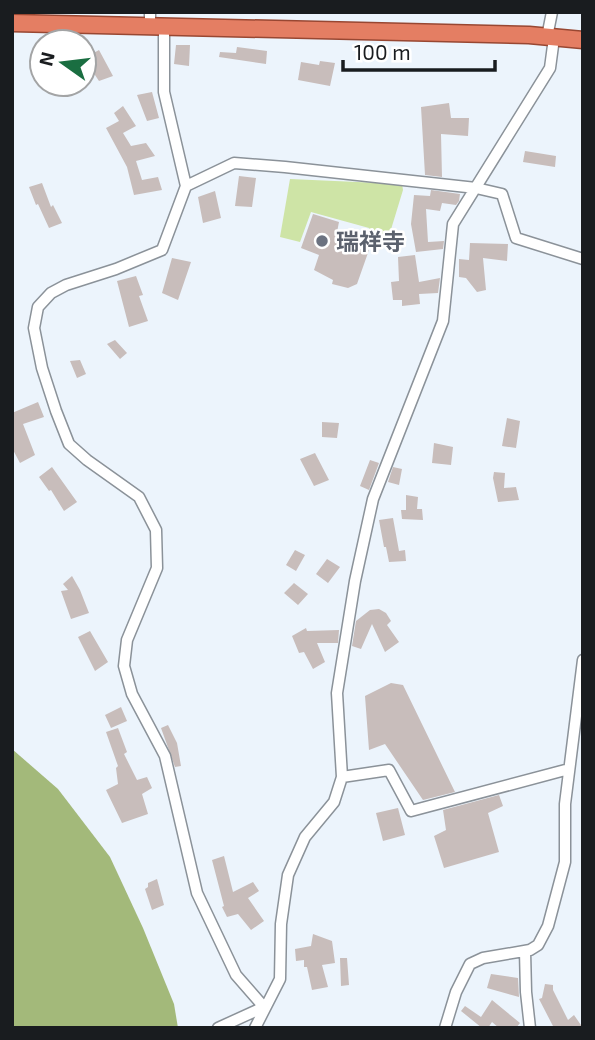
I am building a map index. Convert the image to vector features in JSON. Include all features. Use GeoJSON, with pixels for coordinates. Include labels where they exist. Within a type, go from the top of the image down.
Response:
{"type":"FeatureCollection","features":[{"type":"Feature","properties":{"kind":"highway"},"geometry":{"type":"LineString","coordinates":[[12,23],[155,21],[529,35],[583,40]]}},
{"type":"Feature","properties":{"kind":"street"},"geometry":{"type":"LineString","coordinates":[[256,1028],[280,979],[281,924],[288,875],[304,837],[334,802],[342,777],[338,693],[355,581],[373,499],[443,321],[453,224],[550,68],[552,12]]}},
{"type":"Feature","properties":{"kind":"street"},"geometry":{"type":"LineString","coordinates":[[155,21],[164,92],[186,186],[162,250],[51,293],[38,307],[34,328],[42,368],[69,444],[139,497],[156,530],[157,568],[127,640],[124,666],[132,694],[165,756],[197,893],[236,975],[264,1007]]}},
{"type":"Feature","properties":{"kind":"street"},"geometry":{"type":"LineString","coordinates":[[186,186],[234,163],[476,188],[502,194],[516,238],[583,259]]}},
{"type":"Feature","properties":{"kind":"street"},"geometry":{"type":"LineString","coordinates":[[445,1028],[456,992],[470,964],[483,958],[534,948],[543,938],[563,873],[569,769],[583,660]]}},
{"type":"Feature","properties":{"kind":"street"},"geometry":{"type":"LineString","coordinates":[[342,777],[389,770],[411,811],[569,769]]}},
{"type":"Feature","properties":{"kind":"street"},"geometry":{"type":"LineString","coordinates":[[525,951],[530,1028]]}},
{"type":"Feature","properties":{"kind":"street"},"geometry":{"type":"LineString","coordinates":[[218,1028],[264,1007]]}},
{"type":"Feature","properties":{"kind":"green space"},"geometry":{"type":"Polygon","coordinates":[[[290,179],[402,184],[403,190],[389,236],[370,233],[369,228],[311,212],[300,242],[280,237],[290,179]]]}},
{"type":"Feature","properties":{"kind":"green space"},"geometry":{"type":"Polygon","coordinates":[[[12,749],[58,789],[110,857],[174,1004],[178,1028],[12,1028],[12,749]]]}},
{"type":"Feature","properties":{"kind":"building"},"geometry":{"type":"Polygon","coordinates":[[[176,45],[190,45],[189,66],[174,64],[176,45]]]}},
{"type":"Feature","properties":{"kind":"building"},"geometry":{"type":"Polygon","coordinates":[[[237,47],[267,51],[266,64],[219,57],[220,52],[236,53],[237,47]]]}},
{"type":"Feature","properties":{"kind":"building"},"geometry":{"type":"Polygon","coordinates":[[[98,51],[113,76],[99,81],[98,80],[98,51]]]}},
{"type":"Feature","properties":{"kind":"building"},"geometry":{"type":"Polygon","coordinates":[[[320,61],[335,63],[330,86],[298,80],[301,62],[319,65],[320,61]]]}},
{"type":"Feature","properties":{"kind":"building"},"geometry":{"type":"Polygon","coordinates":[[[152,92],[159,118],[147,121],[137,95],[152,92]]]}},
{"type":"Feature","properties":{"kind":"building"},"geometry":{"type":"Polygon","coordinates":[[[449,103],[451,118],[469,118],[468,136],[441,134],[442,177],[425,175],[421,107],[449,103]]]}},
{"type":"Feature","properties":{"kind":"building"},"geometry":{"type":"Polygon","coordinates":[[[123,106],[136,126],[123,133],[131,146],[146,143],[155,156],[136,161],[142,180],[158,177],[162,190],[134,195],[127,167],[106,128],[119,121],[114,113],[123,106]]]}},
{"type":"Feature","properties":{"kind":"building"},"geometry":{"type":"Polygon","coordinates":[[[525,151],[556,156],[555,167],[523,162],[525,151]]]}},
{"type":"Feature","properties":{"kind":"building"},"geometry":{"type":"Polygon","coordinates":[[[239,176],[256,178],[252,207],[235,206],[239,176]]]}},
{"type":"Feature","properties":{"kind":"building"},"geometry":{"type":"Polygon","coordinates":[[[42,183],[51,207],[53,205],[62,223],[49,228],[29,187],[42,183]]]}},
{"type":"Feature","properties":{"kind":"building"},"geometry":{"type":"Polygon","coordinates":[[[431,190],[460,194],[459,201],[456,205],[442,203],[440,211],[426,209],[428,242],[444,241],[443,249],[416,252],[411,224],[414,195],[430,196],[431,190]]]}},
{"type":"Feature","properties":{"kind":"building"},"geometry":{"type":"Polygon","coordinates":[[[215,191],[221,218],[203,223],[198,197],[215,191]]]}},
{"type":"Feature","properties":{"kind":"building"},"geometry":{"type":"Polygon","coordinates":[[[313,214],[339,222],[336,237],[369,250],[357,284],[348,288],[332,284],[333,280],[314,270],[319,255],[301,248],[313,214]]]}},
{"type":"Feature","properties":{"kind":"building"},"geometry":{"type":"Polygon","coordinates":[[[470,243],[508,244],[507,261],[483,258],[486,290],[477,292],[466,278],[459,277],[459,259],[469,260],[470,243]]]}},
{"type":"Feature","properties":{"kind":"building"},"geometry":{"type":"Polygon","coordinates":[[[415,255],[419,282],[440,278],[438,293],[419,294],[420,304],[402,306],[402,300],[393,300],[391,282],[399,281],[398,257],[415,255]]]}},
{"type":"Feature","properties":{"kind":"building"},"geometry":{"type":"Polygon","coordinates":[[[172,258],[191,262],[178,300],[162,293],[172,258]]]}},
{"type":"Feature","properties":{"kind":"building"},"geometry":{"type":"Polygon","coordinates":[[[136,276],[143,295],[139,296],[148,321],[129,327],[117,281],[136,276]]]}},
{"type":"Feature","properties":{"kind":"building"},"geometry":{"type":"Polygon","coordinates":[[[115,340],[127,353],[120,359],[107,344],[115,340]]]}},
{"type":"Feature","properties":{"kind":"building"},"geometry":{"type":"Polygon","coordinates":[[[80,360],[86,374],[77,378],[70,361],[80,360]]]}},
{"type":"Feature","properties":{"kind":"building"},"geometry":{"type":"Polygon","coordinates":[[[38,402],[44,417],[23,424],[35,455],[20,463],[12,448],[12,413],[38,402]]]}},
{"type":"Feature","properties":{"kind":"building"},"geometry":{"type":"Polygon","coordinates":[[[507,418],[520,421],[516,448],[502,446],[507,418]]]}},
{"type":"Feature","properties":{"kind":"building"},"geometry":{"type":"Polygon","coordinates":[[[322,422],[339,423],[337,438],[322,437],[322,422]]]}},
{"type":"Feature","properties":{"kind":"building"},"geometry":{"type":"Polygon","coordinates":[[[434,443],[453,447],[451,465],[432,463],[434,443]]]}},
{"type":"Feature","properties":{"kind":"building"},"geometry":{"type":"Polygon","coordinates":[[[315,453],[329,480],[314,486],[300,459],[315,453]]]}},
{"type":"Feature","properties":{"kind":"building"},"geometry":{"type":"Polygon","coordinates":[[[370,460],[379,463],[369,490],[360,486],[370,460]]]}},
{"type":"Feature","properties":{"kind":"building"},"geometry":{"type":"Polygon","coordinates":[[[52,467],[77,502],[64,511],[39,477],[52,467]]]}},
{"type":"Feature","properties":{"kind":"building"},"geometry":{"type":"Polygon","coordinates":[[[393,467],[402,469],[399,485],[388,482],[393,467]]]}},
{"type":"Feature","properties":{"kind":"building"},"geometry":{"type":"Polygon","coordinates":[[[494,472],[505,473],[504,488],[516,487],[519,500],[498,502],[494,472]]]}},
{"type":"Feature","properties":{"kind":"building"},"geometry":{"type":"Polygon","coordinates":[[[406,495],[418,497],[417,509],[422,509],[423,520],[402,519],[401,510],[406,510],[406,495]]]}},
{"type":"Feature","properties":{"kind":"building"},"geometry":{"type":"Polygon","coordinates":[[[393,518],[399,551],[405,550],[406,561],[389,562],[384,547],[379,520],[393,518]]]}},
{"type":"Feature","properties":{"kind":"building"},"geometry":{"type":"Polygon","coordinates":[[[295,550],[305,555],[296,571],[286,565],[295,550]]]}},
{"type":"Feature","properties":{"kind":"building"},"geometry":{"type":"Polygon","coordinates":[[[327,559],[340,567],[328,583],[316,574],[327,559]]]}},
{"type":"Feature","properties":{"kind":"building"},"geometry":{"type":"Polygon","coordinates":[[[72,576],[89,613],[71,619],[61,591],[68,590],[63,584],[72,576]]]}},
{"type":"Feature","properties":{"kind":"building"},"geometry":{"type":"Polygon","coordinates":[[[294,583],[308,594],[298,605],[284,593],[294,583]]]}},
{"type":"Feature","properties":{"kind":"building"},"geometry":{"type":"Polygon","coordinates":[[[379,609],[386,613],[391,621],[387,625],[399,642],[385,652],[372,624],[361,649],[352,646],[356,621],[370,610],[379,609]]]}},
{"type":"Feature","properties":{"kind":"building"},"geometry":{"type":"Polygon","coordinates":[[[306,628],[307,631],[339,630],[338,643],[317,643],[325,662],[313,669],[304,652],[299,653],[292,636],[306,628]]]}},
{"type":"Feature","properties":{"kind":"building"},"geometry":{"type":"Polygon","coordinates":[[[90,631],[108,662],[95,671],[78,637],[90,631]]]}},
{"type":"Feature","properties":{"kind":"building"},"geometry":{"type":"Polygon","coordinates":[[[391,683],[403,685],[455,792],[423,800],[385,744],[369,750],[365,696],[391,683]]]}},
{"type":"Feature","properties":{"kind":"building"},"geometry":{"type":"Polygon","coordinates":[[[121,707],[127,721],[111,728],[105,715],[121,707]]]}},
{"type":"Feature","properties":{"kind":"building"},"geometry":{"type":"Polygon","coordinates":[[[168,725],[177,743],[181,766],[175,767],[161,728],[168,725]]]}},
{"type":"Feature","properties":{"kind":"building"},"geometry":{"type":"Polygon","coordinates":[[[118,728],[127,752],[124,754],[137,780],[147,777],[152,788],[142,794],[148,814],[122,823],[106,790],[118,784],[118,766],[106,732],[118,728]]]}},
{"type":"Feature","properties":{"kind":"building"},"geometry":{"type":"Polygon","coordinates":[[[499,795],[503,806],[488,813],[499,852],[444,868],[434,836],[446,830],[443,810],[499,795]]]}},
{"type":"Feature","properties":{"kind":"building"},"geometry":{"type":"Polygon","coordinates":[[[398,808],[405,835],[383,841],[376,813],[398,808]]]}},
{"type":"Feature","properties":{"kind":"building"},"geometry":{"type":"Polygon","coordinates":[[[224,856],[233,892],[253,882],[259,891],[248,898],[264,921],[251,930],[238,914],[227,917],[222,907],[224,906],[212,860],[224,856]]]}},
{"type":"Feature","properties":{"kind":"building"},"geometry":{"type":"Polygon","coordinates":[[[157,879],[164,905],[152,910],[145,889],[148,883],[157,879]]]}},
{"type":"Feature","properties":{"kind":"building"},"geometry":{"type":"Polygon","coordinates":[[[313,934],[332,941],[335,963],[322,965],[328,987],[312,990],[307,967],[304,967],[304,960],[296,961],[295,949],[311,946],[313,934]]]}},
{"type":"Feature","properties":{"kind":"building"},"geometry":{"type":"Polygon","coordinates":[[[340,958],[347,958],[349,985],[341,986],[340,958]]]}},
{"type":"Feature","properties":{"kind":"building"},"geometry":{"type":"Polygon","coordinates":[[[491,974],[518,978],[519,997],[487,988],[491,974]]]}},
{"type":"Feature","properties":{"kind":"building"},"geometry":{"type":"Polygon","coordinates":[[[545,984],[553,985],[568,1020],[574,1015],[583,1028],[554,1028],[539,999],[542,998],[545,984]]]}},
{"type":"Feature","properties":{"kind":"building"},"geometry":{"type":"Polygon","coordinates":[[[492,1000],[520,1023],[516,1028],[499,1028],[492,1022],[488,1028],[482,1028],[461,1011],[465,1006],[481,1017],[492,1000]]]}},
{"type":"Feature","properties":{"kind":"place","name":"瑞祥寺"},"geometry":{"type":"Point","coordinates":[322,241]}}]}
